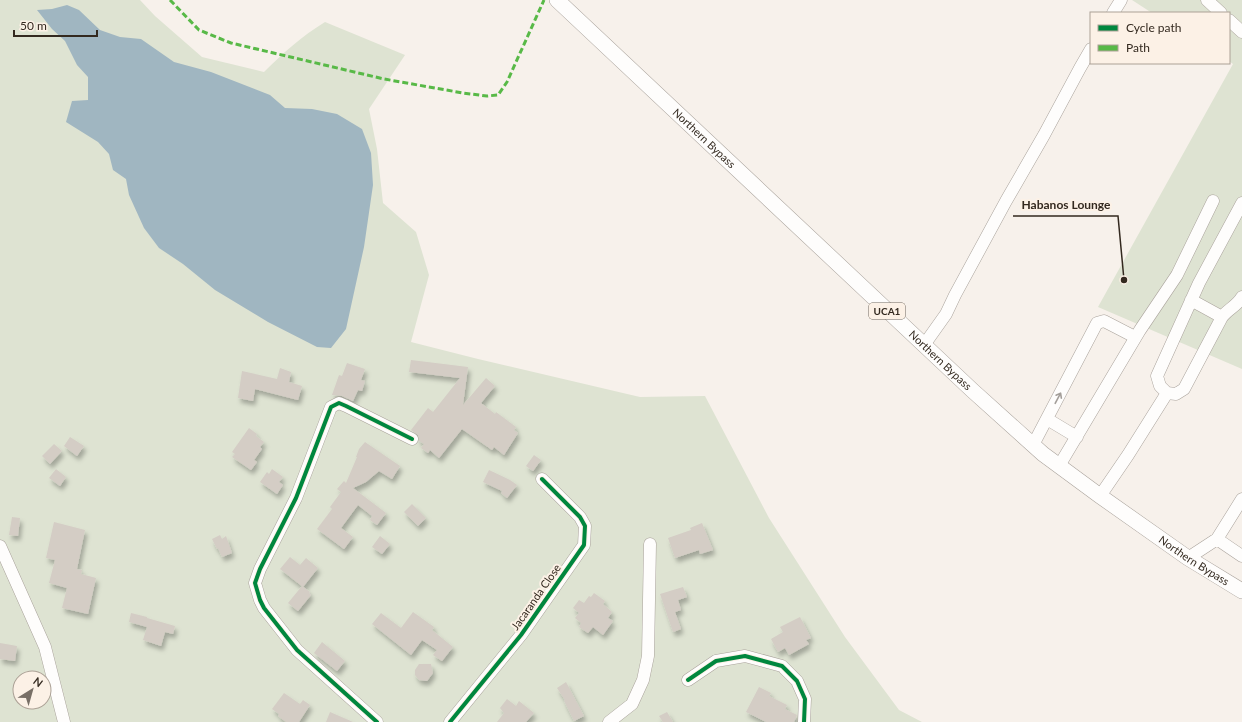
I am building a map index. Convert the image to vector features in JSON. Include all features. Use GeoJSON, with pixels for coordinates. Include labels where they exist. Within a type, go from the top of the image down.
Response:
{"type":"FeatureCollection","features":[{"type":"Feature","properties":{"kind":"main road","name":"Northern Bypass"},"geometry":{"type":"LineString","coordinates":[[557,0],[973,391],[1033,445],[1100,496],[1188,558],[1242,591]]}},
{"type":"Feature","properties":{"kind":"street"},"geometry":{"type":"LineString","coordinates":[[1114,12],[1121,0]]}},
{"type":"Feature","properties":{"kind":"street"},"geometry":{"type":"LineString","coordinates":[[1207,0],[1220,12]]}},
{"type":"Feature","properties":{"kind":"street"},"geometry":{"type":"LineString","coordinates":[[1230,21],[1242,32]]}},
{"type":"Feature","properties":{"kind":"street"},"geometry":{"type":"LineString","coordinates":[[924,345],[946,314],[955,295],[1090,51]]}},
{"type":"Feature","properties":{"kind":"street"},"geometry":{"type":"LineString","coordinates":[[1059,466],[1135,337],[1177,275],[1212,201]]}},
{"type":"Feature","properties":{"kind":"street"},"geometry":{"type":"LineString","coordinates":[[1242,203],[1192,300],[1157,376],[1160,386],[1167,393],[1176,394],[1184,389],[1222,317],[1228,310],[1235,306],[1242,297]]}},
{"type":"Feature","properties":{"kind":"street"},"geometry":{"type":"LineString","coordinates":[[1192,300],[1222,317]]}},
{"type":"Feature","properties":{"kind":"street"},"geometry":{"type":"LineString","coordinates":[[1033,445],[1098,323],[1104,321],[1135,337]]}},
{"type":"Feature","properties":{"kind":"street"},"geometry":{"type":"LineString","coordinates":[[1100,496],[1167,393]]}},
{"type":"Feature","properties":{"kind":"street"},"geometry":{"type":"LineString","coordinates":[[377,722],[298,650],[264,608],[255,583],[260,569],[296,498],[332,407],[339,403],[412,439]]}},
{"type":"Feature","properties":{"kind":"street"},"geometry":{"type":"LineString","coordinates":[[1047,419],[1076,436]]}},
{"type":"Feature","properties":{"kind":"street","name":"Jacaranda Close"},"geometry":{"type":"LineString","coordinates":[[450,722],[521,635],[584,544],[585,526],[580,517],[542,478]]}},
{"type":"Feature","properties":{"kind":"street"},"geometry":{"type":"LineString","coordinates":[[1188,558],[1217,538],[1242,500]]}},
{"type":"Feature","properties":{"kind":"street"},"geometry":{"type":"LineString","coordinates":[[1217,538],[1242,556]]}},
{"type":"Feature","properties":{"kind":"street"},"geometry":{"type":"LineString","coordinates":[[609,722],[632,704],[643,680],[648,656],[650,544]]}},
{"type":"Feature","properties":{"kind":"street"},"geometry":{"type":"LineString","coordinates":[[0,546],[44,647],[64,722]]}},
{"type":"Feature","properties":{"kind":"street"},"geometry":{"type":"LineString","coordinates":[[688,680],[716,661],[744,656],[782,666],[797,682],[805,699],[804,722]]}},
{"type":"Feature","properties":{"kind":"green space"},"geometry":{"type":"Polygon","coordinates":[[[0,0],[140,0],[155,16],[202,57],[264,72],[293,45],[325,22],[405,55],[369,109],[377,149],[383,203],[416,232],[429,275],[411,342],[640,397],[705,396],[769,518],[845,637],[899,710],[922,722],[0,722],[0,0]]]}},
{"type":"Feature","properties":{"kind":"green space"},"geometry":{"type":"Polygon","coordinates":[[[1132,0],[1242,0],[1242,369],[1098,307],[1233,64],[1230,62],[1230,12],[1150,12],[1132,0]]]}},
{"type":"Feature","properties":{"kind":"water"},"geometry":{"type":"Polygon","coordinates":[[[67,5],[79,10],[100,30],[120,37],[141,39],[174,62],[211,72],[270,95],[285,108],[312,109],[337,114],[362,129],[371,153],[373,185],[364,247],[346,329],[331,348],[317,347],[268,322],[215,290],[183,264],[159,248],[144,228],[129,195],[126,179],[113,170],[109,154],[98,142],[66,122],[72,101],[88,100],[88,77],[77,65],[65,41],[52,29],[37,10],[52,9],[67,5]]]}},
{"type":"Feature","properties":{"kind":"building"},"geometry":{"type":"Polygon","coordinates":[[[411,360],[468,367],[463,405],[486,378],[495,386],[481,403],[516,427],[514,430],[518,433],[504,455],[494,447],[492,450],[462,429],[439,458],[430,450],[428,453],[421,448],[424,444],[419,441],[418,435],[411,430],[428,408],[433,412],[460,378],[409,372],[411,360]]]}},
{"type":"Feature","properties":{"kind":"building"},"geometry":{"type":"Polygon","coordinates":[[[347,363],[365,369],[361,380],[365,381],[362,391],[358,390],[353,401],[342,396],[332,395],[339,375],[342,376],[347,363]]]}},
{"type":"Feature","properties":{"kind":"building"},"geometry":{"type":"Polygon","coordinates":[[[280,368],[291,372],[289,382],[302,386],[298,400],[255,389],[253,401],[238,398],[242,371],[277,379],[280,368]]]}},
{"type":"Feature","properties":{"kind":"building"},"geometry":{"type":"Polygon","coordinates":[[[249,428],[264,442],[260,447],[262,449],[254,460],[257,462],[251,470],[232,457],[235,454],[232,452],[249,428]]]}},
{"type":"Feature","properties":{"kind":"building"},"geometry":{"type":"Polygon","coordinates":[[[70,437],[84,446],[77,456],[64,446],[70,437]]]}},
{"type":"Feature","properties":{"kind":"building"},"geometry":{"type":"Polygon","coordinates":[[[365,442],[400,466],[392,479],[379,471],[366,482],[353,488],[386,513],[377,525],[370,520],[372,516],[358,505],[341,528],[353,537],[344,549],[317,529],[332,509],[330,507],[341,492],[337,489],[344,481],[346,483],[359,449],[365,442]]]}},
{"type":"Feature","properties":{"kind":"building"},"geometry":{"type":"Polygon","coordinates":[[[54,444],[62,451],[50,464],[42,456],[54,444]]]}},
{"type":"Feature","properties":{"kind":"building"},"geometry":{"type":"Polygon","coordinates":[[[534,455],[541,460],[533,471],[526,466],[534,455]]]}},
{"type":"Feature","properties":{"kind":"building"},"geometry":{"type":"Polygon","coordinates":[[[56,469],[66,477],[60,486],[49,478],[56,469]]]}},
{"type":"Feature","properties":{"kind":"building"},"geometry":{"type":"Polygon","coordinates":[[[272,469],[283,477],[279,482],[283,485],[277,494],[260,482],[267,472],[269,474],[272,469]]]}},
{"type":"Feature","properties":{"kind":"building"},"geometry":{"type":"Polygon","coordinates":[[[489,470],[517,485],[507,498],[501,493],[502,491],[483,482],[489,470]]]}},
{"type":"Feature","properties":{"kind":"building"},"geometry":{"type":"Polygon","coordinates":[[[412,504],[426,518],[418,526],[404,512],[412,504]]]}},
{"type":"Feature","properties":{"kind":"building"},"geometry":{"type":"Polygon","coordinates":[[[12,517],[20,518],[18,536],[9,535],[12,517]]]}},
{"type":"Feature","properties":{"kind":"building"},"geometry":{"type":"Polygon","coordinates":[[[54,522],[85,530],[77,569],[82,570],[81,574],[96,578],[88,614],[62,608],[67,588],[49,583],[55,560],[46,558],[54,522]]]}},
{"type":"Feature","properties":{"kind":"building"},"geometry":{"type":"Polygon","coordinates":[[[702,523],[713,550],[700,554],[699,550],[675,558],[668,538],[691,530],[690,528],[702,523]]]}},
{"type":"Feature","properties":{"kind":"building"},"geometry":{"type":"Polygon","coordinates":[[[220,535],[222,539],[226,536],[232,553],[222,557],[212,539],[220,535]]]}},
{"type":"Feature","properties":{"kind":"building"},"geometry":{"type":"Polygon","coordinates":[[[380,536],[390,544],[382,554],[372,547],[380,536]]]}},
{"type":"Feature","properties":{"kind":"building"},"geometry":{"type":"Polygon","coordinates":[[[290,557],[300,565],[306,558],[318,568],[303,587],[280,569],[290,557]]]}},
{"type":"Feature","properties":{"kind":"building"},"geometry":{"type":"Polygon","coordinates":[[[302,586],[310,592],[309,593],[311,595],[298,611],[288,603],[302,586]]]}},
{"type":"Feature","properties":{"kind":"building"},"geometry":{"type":"Polygon","coordinates":[[[683,587],[687,597],[678,600],[681,610],[675,612],[681,629],[673,632],[660,594],[683,587]]]}},
{"type":"Feature","properties":{"kind":"building"},"geometry":{"type":"Polygon","coordinates":[[[594,593],[605,601],[603,604],[612,612],[608,618],[613,621],[603,635],[593,627],[588,633],[579,627],[581,623],[575,618],[579,613],[573,608],[579,600],[584,603],[589,596],[591,597],[594,593]]]}},
{"type":"Feature","properties":{"kind":"building"},"geometry":{"type":"Polygon","coordinates":[[[413,612],[434,627],[432,630],[453,647],[442,661],[433,655],[437,650],[422,640],[411,655],[372,624],[381,613],[401,628],[413,612]]]}},
{"type":"Feature","properties":{"kind":"building"},"geometry":{"type":"Polygon","coordinates":[[[131,613],[175,626],[173,634],[165,632],[161,646],[143,640],[147,627],[129,622],[131,613]]]}},
{"type":"Feature","properties":{"kind":"building"},"geometry":{"type":"Polygon","coordinates":[[[800,617],[811,638],[806,640],[809,644],[789,655],[785,648],[778,652],[771,639],[783,632],[780,627],[800,617]]]}},
{"type":"Feature","properties":{"kind":"building"},"geometry":{"type":"Polygon","coordinates":[[[322,642],[345,661],[337,671],[314,653],[322,642]]]}},
{"type":"Feature","properties":{"kind":"building"},"geometry":{"type":"Polygon","coordinates":[[[0,643],[17,646],[15,661],[0,659],[0,643]]]}},
{"type":"Feature","properties":{"kind":"building"},"geometry":{"type":"Polygon","coordinates":[[[419,664],[431,664],[433,673],[427,681],[419,680],[415,675],[415,670],[419,664]]]}},
{"type":"Feature","properties":{"kind":"building"},"geometry":{"type":"Polygon","coordinates":[[[566,682],[584,716],[574,721],[564,701],[565,700],[557,688],[566,682]]]}},
{"type":"Feature","properties":{"kind":"building"},"geometry":{"type":"Polygon","coordinates":[[[759,687],[771,693],[769,696],[787,705],[785,709],[797,715],[794,722],[766,722],[746,712],[759,687]]]}},
{"type":"Feature","properties":{"kind":"building"},"geometry":{"type":"Polygon","coordinates":[[[284,693],[300,704],[303,700],[310,705],[299,722],[286,722],[272,709],[284,693]]]}},
{"type":"Feature","properties":{"kind":"building"},"geometry":{"type":"Polygon","coordinates":[[[507,699],[516,706],[519,701],[534,713],[526,722],[497,722],[504,713],[500,708],[507,699]]]}},
{"type":"Feature","properties":{"kind":"building"},"geometry":{"type":"Polygon","coordinates":[[[330,712],[353,722],[326,722],[330,712]]]}},
{"type":"Feature","properties":{"kind":"building"},"geometry":{"type":"Polygon","coordinates":[[[667,712],[673,722],[663,722],[659,716],[667,712]]]}},
{"type":"Feature","properties":{"kind":"marked path"},"geometry":{"type":"LineString","coordinates":[[170,0],[199,30],[231,43],[384,79],[487,96],[498,95],[507,82],[544,0]]}},
{"type":"Feature","properties":{"kind":"cycle path"},"geometry":{"type":"LineString","coordinates":[[377,722],[297,650],[264,608],[255,583],[260,569],[296,498],[331,407],[339,403],[412,439]]}},
{"type":"Feature","properties":{"kind":"cycle path"},"geometry":{"type":"LineString","coordinates":[[450,722],[521,635],[584,545],[585,526],[580,517],[542,479]]}},
{"type":"Feature","properties":{"kind":"cycle path"},"geometry":{"type":"LineString","coordinates":[[688,680],[716,661],[745,656],[782,666],[797,681],[805,699],[804,722]]}},
{"type":"Feature","properties":{"kind":"place","name":"Habanos Lounge"},"geometry":{"type":"Point","coordinates":[1124,280]}}]}
